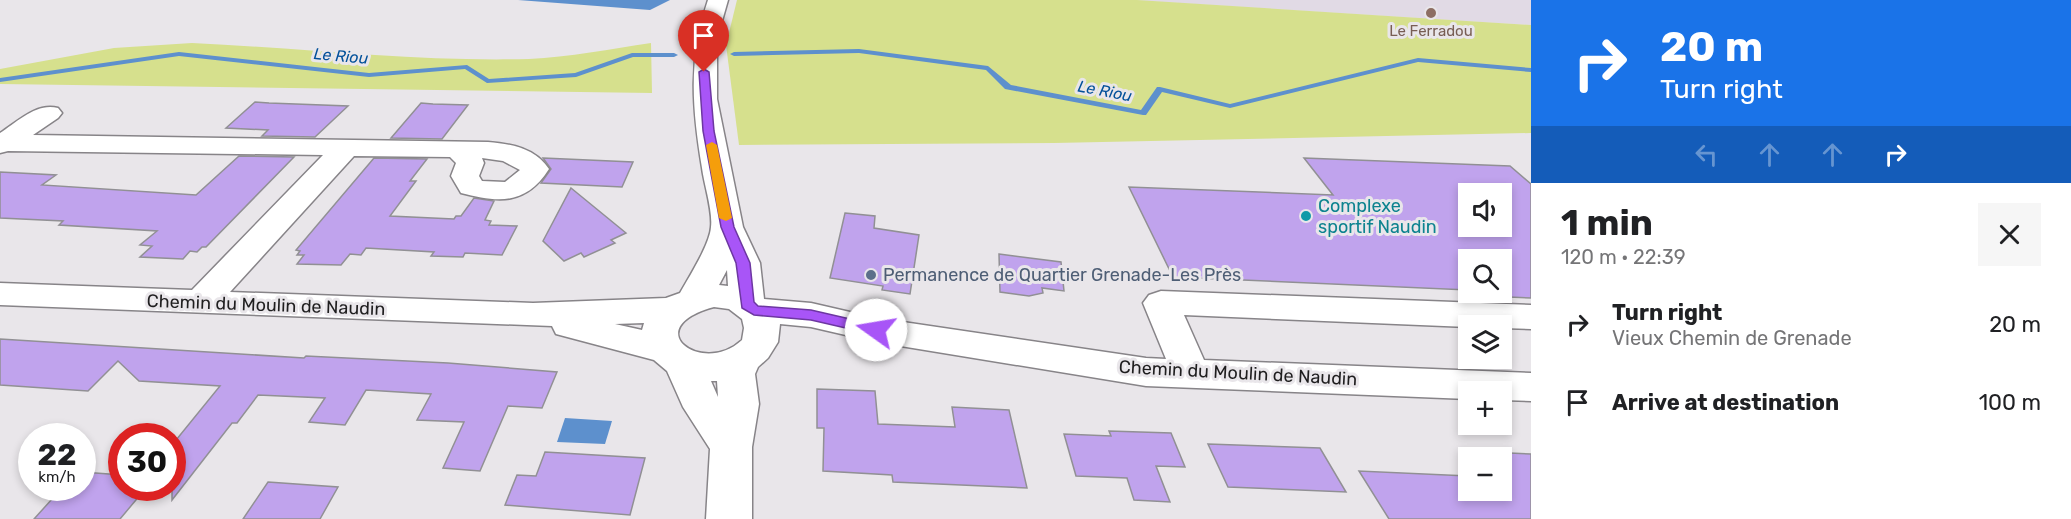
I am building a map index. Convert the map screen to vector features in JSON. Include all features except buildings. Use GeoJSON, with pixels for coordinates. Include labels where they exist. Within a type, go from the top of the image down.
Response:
{"type":"FeatureCollection","features":[{"type":"Feature","properties":{"kind":"street"},"geometry":{"type":"LineString","coordinates":[[718,0],[709,28],[704,81],[709,131],[727,227],[743,263],[751,328],[736,374],[739,404],[731,447],[729,519]]}},
{"type":"Feature","properties":{"kind":"street"},"geometry":{"type":"LineString","coordinates":[[2,145],[49,113]]}},
{"type":"Feature","properties":{"kind":"street"},"geometry":{"type":"LineString","coordinates":[[2,145],[456,149]]}},
{"type":"Feature","properties":{"kind":"street"},"geometry":{"type":"LineString","coordinates":[[201,302],[346,148]]}},
{"type":"Feature","properties":{"kind":"street"},"geometry":{"type":"LineString","coordinates":[[727,227],[713,265],[683,304],[662,319],[659,339],[673,356],[703,407],[731,447]]}},
{"type":"Feature","properties":{"kind":"street","name":"Chemin du Moulin de Naudin"},"geometry":{"type":"LineString","coordinates":[[0,294],[533,315],[683,304]]}},
{"type":"Feature","properties":{"kind":"street"},"geometry":{"type":"LineString","coordinates":[[683,304],[723,297],[751,328]]}},
{"type":"Feature","properties":{"kind":"street"},"geometry":{"type":"LineString","coordinates":[[1191,374],[1161,303],[1531,317]]}},
{"type":"Feature","properties":{"kind":"street","name":"Chemin du Moulin de Naudin"},"geometry":{"type":"LineString","coordinates":[[533,315],[673,356]]}},
{"type":"Feature","properties":{"kind":"street"},"geometry":{"type":"LineString","coordinates":[[673,356],[713,367],[751,328]]}},
{"type":"Feature","properties":{"kind":"street","name":"Chemin du Moulin de Naudin"},"geometry":{"type":"LineString","coordinates":[[751,328],[876,330],[1146,372],[1531,387]]}},
{"type":"Feature","properties":{"kind":"shaded area","name":"Le Ferradou"},"geometry":{"type":"Polygon","coordinates":[[[1131,0],[1531,0],[1531,25],[1131,0]]]}},
{"type":"Feature","properties":{"kind":"green space"},"geometry":{"type":"Polygon","coordinates":[[[737,0],[1137,0],[1531,25],[1531,133],[1054,143],[739,145],[726,45],[737,0]]]}},
{"type":"Feature","properties":{"kind":"green space"},"geometry":{"type":"Polygon","coordinates":[[[192,43],[402,57],[529,59],[651,43],[652,93],[0,84],[0,69],[114,48],[192,43]]]}},
{"type":"Feature","properties":{"kind":"water"},"geometry":{"type":"Polygon","coordinates":[[[518,0],[670,0],[650,10],[518,0]]]}},
{"type":"Feature","properties":{"kind":"water"},"geometry":{"type":"Polygon","coordinates":[[[565,418],[612,421],[605,444],[557,442],[565,418]]]}},
{"type":"Feature","properties":{"kind":"waterway","name":"Le Riou"},"geometry":{"type":"LineString","coordinates":[[734,54],[859,51],[988,68],[1008,87],[1143,113],[1160,89],[1230,106],[1418,60],[1531,70]]}},
{"type":"Feature","properties":{"kind":"waterway","name":"Le Riou"},"geometry":{"type":"LineString","coordinates":[[0,80],[179,54],[369,75],[467,67],[487,81],[576,75],[632,55],[674,55]]}},
{"type":"Feature","properties":{"kind":"slow traffic"},"geometry":{"type":"LineString","coordinates":[[712,145],[726,218]]}},
{"type":"Feature","properties":{"kind":"place","name":"Le Ferradou"},"geometry":{"type":"Point","coordinates":[1431,13]}},
{"type":"Feature","properties":{"kind":"place","name":"Complexe sportif Naudin"},"geometry":{"type":"Point","coordinates":[1306,216]}},
{"type":"Feature","properties":{"kind":"place","name":"Permanence de Quartier Grenade-Les Près"},"geometry":{"type":"Point","coordinates":[871,275]}},
{"type":"Feature","properties":{"kind":"route"},"geometry":{"type":"LineString","coordinates":[[704,72],[709,131],[721,185],[727,227],[743,263],[747,304],[754,310],[811,315],[876,330]]}}]}
